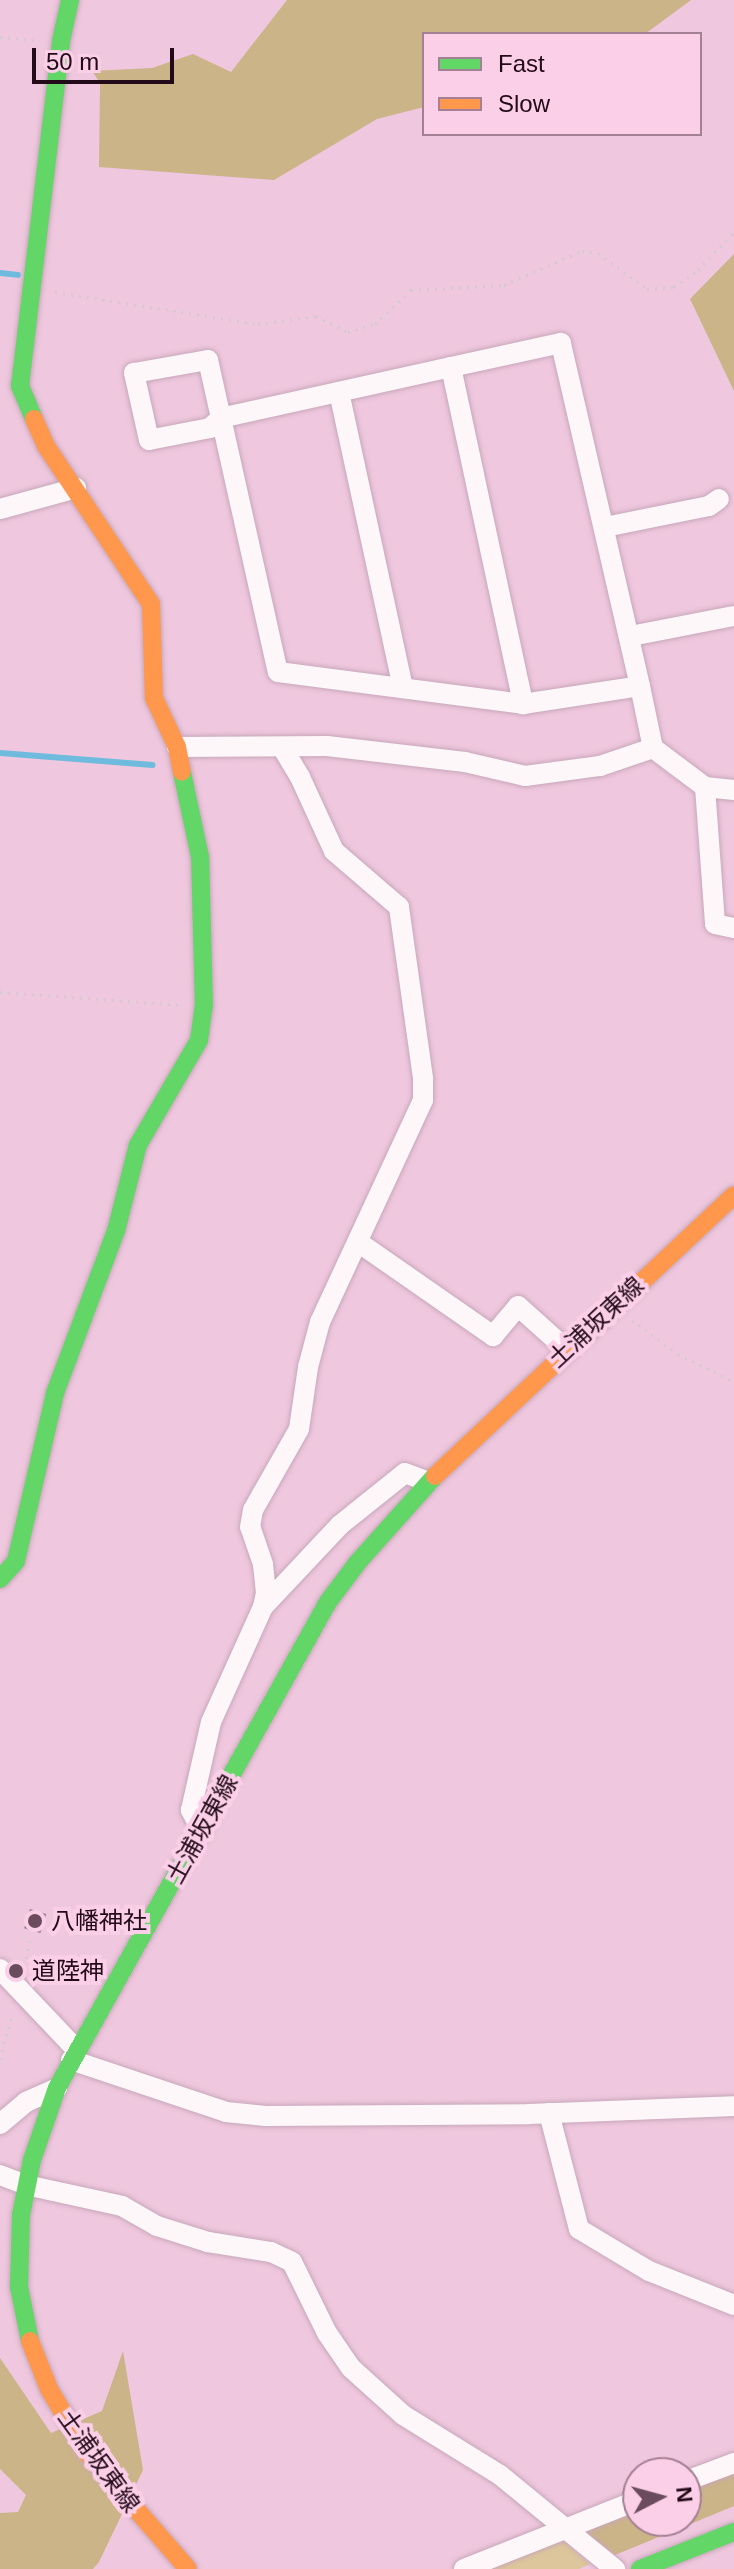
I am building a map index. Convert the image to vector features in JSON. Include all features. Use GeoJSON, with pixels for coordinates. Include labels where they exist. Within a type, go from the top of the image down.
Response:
{"type":"FeatureCollection","features":[{"type":"Feature","properties":{"kind":"main road"},"geometry":{"type":"LineString","coordinates":[[0,1579],[16,1561],[55,1393],[116,1231],[138,1145],[199,1040],[204,1006],[200,857],[177,747],[154,698],[151,604],[46,446],[20,386],[61,41],[70,0]]}},
{"type":"Feature","properties":{"kind":"main road","name":"土浦坂東線"},"geometry":{"type":"LineString","coordinates":[[188,2569],[88,2454],[62,2414],[36,2361],[21,2311],[19,2287],[26,2185],[40,2131],[57,2088],[328,1602],[358,1562],[428,1482],[566,1349],[734,1195]]}},
{"type":"Feature","properties":{"kind":"main road"},"geometry":{"type":"LineString","coordinates":[[640,2569],[734,2532]]}},
{"type":"Feature","properties":{"kind":"street"},"geometry":{"type":"LineString","coordinates":[[640,686],[523,704],[278,672],[221,418],[208,360],[134,373],[149,440],[210,428],[221,418],[561,343],[631,636],[653,748],[705,787],[734,790]]}},
{"type":"Feature","properties":{"kind":"street"},"geometry":{"type":"LineString","coordinates":[[451,367],[523,704]]}},
{"type":"Feature","properties":{"kind":"street"},"geometry":{"type":"LineString","coordinates":[[339,392],[403,687]]}},
{"type":"Feature","properties":{"kind":"street"},"geometry":{"type":"LineString","coordinates":[[0,509],[76,488]]}},
{"type":"Feature","properties":{"kind":"street"},"geometry":{"type":"LineString","coordinates":[[605,527],[709,506],[719,499]]}},
{"type":"Feature","properties":{"kind":"street"},"geometry":{"type":"LineString","coordinates":[[631,636],[734,616]]}},
{"type":"Feature","properties":{"kind":"street"},"geometry":{"type":"LineString","coordinates":[[177,747],[327,746],[465,762],[525,776],[600,766],[653,748]]}},
{"type":"Feature","properties":{"kind":"street"},"geometry":{"type":"LineString","coordinates":[[202,1831],[191,1810],[211,1722],[263,1607],[266,1579],[250,1527],[253,1510],[299,1429],[313,1342],[423,1100],[423,1078],[399,907],[334,851],[300,777],[282,747]]}},
{"type":"Feature","properties":{"kind":"street"},"geometry":{"type":"LineString","coordinates":[[705,787],[715,924],[734,928]]}},
{"type":"Feature","properties":{"kind":"street"},"geometry":{"type":"LineString","coordinates":[[358,1242],[493,1336],[518,1306],[566,1349]]}},
{"type":"Feature","properties":{"kind":"street"},"geometry":{"type":"LineString","coordinates":[[263,1607],[340,1525],[405,1473],[428,1482]]}},
{"type":"Feature","properties":{"kind":"street"},"geometry":{"type":"LineString","coordinates":[[0,1969],[19,1987],[74,2055],[226,2112],[305,2118],[734,2106]]}},
{"type":"Feature","properties":{"kind":"street"},"geometry":{"type":"LineString","coordinates":[[0,2124],[26,2102],[57,2088]]}},
{"type":"Feature","properties":{"kind":"street"},"geometry":{"type":"LineString","coordinates":[[549,2113],[579,2229],[649,2271],[734,2305]]}},
{"type":"Feature","properties":{"kind":"street"},"geometry":{"type":"LineString","coordinates":[[0,2175],[26,2185],[122,2206],[157,2226],[208,2242],[271,2252],[292,2262],[327,2333],[351,2368],[403,2415],[500,2475],[615,2569]]}},
{"type":"Feature","properties":{"kind":"street"},"geometry":{"type":"LineString","coordinates":[[702,2475],[734,2463]]}},
{"type":"Feature","properties":{"kind":"street"},"geometry":{"type":"LineString","coordinates":[[464,2569],[572,2533],[622,2508]]}},
{"type":"Feature","properties":{"kind":"path"},"geometry":{"type":"LineString","coordinates":[[0,37],[61,41]]}},
{"type":"Feature","properties":{"kind":"path"},"geometry":{"type":"LineString","coordinates":[[31,289],[258,324],[316,316],[348,332],[375,324],[411,290],[504,285],[582,251],[598,253],[647,289],[674,287],[698,270],[734,232]]}},
{"type":"Feature","properties":{"kind":"path"},"geometry":{"type":"LineString","coordinates":[[0,992],[204,1006]]}},
{"type":"Feature","properties":{"kind":"path"},"geometry":{"type":"LineString","coordinates":[[612,1306],[678,1354],[734,1382]]}},
{"type":"Feature","properties":{"kind":"path"},"geometry":{"type":"LineString","coordinates":[[0,2059],[31,1939]]}},
{"type":"Feature","properties":{"kind":"shaded area"},"geometry":{"type":"Polygon","coordinates":[[[287,0],[691,0],[648,32],[422,32],[422,108],[377,119],[274,180],[99,167],[100,83],[92,71],[152,68],[193,54],[231,72],[287,0]]]}},
{"type":"Feature","properties":{"kind":"shaded area"},"geometry":{"type":"Polygon","coordinates":[[[734,254],[734,391],[690,299],[734,254]]]}},
{"type":"Feature","properties":{"kind":"shaded area"},"geometry":{"type":"Polygon","coordinates":[[[123,2351],[143,2470],[99,2562],[93,2569],[0,2569],[0,2513],[18,2512],[26,2495],[0,2469],[0,2358],[51,2433],[102,2411],[123,2351]]]}},
{"type":"Feature","properties":{"kind":"shaded area"},"geometry":{"type":"Polygon","coordinates":[[[734,2472],[734,2506],[702,2519],[702,2483],[734,2472]]]}},
{"type":"Feature","properties":{"kind":"shaded area"},"geometry":{"type":"Polygon","coordinates":[[[622,2514],[622,2537],[659,2537],[615,2555],[585,2529],[622,2514]]]}},
{"type":"Feature","properties":{"kind":"shaded area"},"geometry":{"type":"Polygon","coordinates":[[[558,2536],[590,2564],[579,2569],[480,2569],[558,2536]]]}},
{"type":"Feature","properties":{"kind":"building","name":"八幡神社"},"geometry":{"type":"Polygon","coordinates":[[[30,1909],[46,1914],[40,1933],[24,1928],[30,1909]]]}},
{"type":"Feature","properties":{"kind":"waterway"},"geometry":{"type":"LineString","coordinates":[[0,273],[18,275]]}},
{"type":"Feature","properties":{"kind":"waterway"},"geometry":{"type":"LineString","coordinates":[[0,753],[153,765]]}},
{"type":"Feature","properties":{"kind":"traffic: fast"},"geometry":{"type":"LineString","coordinates":[[34,419],[20,386],[61,41],[70,0]]}},
{"type":"Feature","properties":{"kind":"traffic: fast"},"geometry":{"type":"LineString","coordinates":[[0,1579],[16,1561],[55,1393],[116,1231],[138,1145],[199,1040],[204,1006],[200,857],[182,772]]}},
{"type":"Feature","properties":{"kind":"traffic: fast"},"geometry":{"type":"LineString","coordinates":[[30,2341],[19,2287],[21,2215],[32,2160],[57,2088],[328,1602],[358,1562],[435,1476]]}},
{"type":"Feature","properties":{"kind":"traffic: fast"},"geometry":{"type":"LineString","coordinates":[[640,2569],[734,2532]]}},
{"type":"Feature","properties":{"kind":"traffic: slow"},"geometry":{"type":"LineString","coordinates":[[34,419],[46,446],[151,604],[154,698],[177,747],[182,772]]}},
{"type":"Feature","properties":{"kind":"traffic: slow"},"geometry":{"type":"LineString","coordinates":[[435,1476],[734,1195]]}},
{"type":"Feature","properties":{"kind":"traffic: slow"},"geometry":{"type":"LineString","coordinates":[[30,2341],[49,2389],[88,2454],[188,2569]]}},
{"type":"Feature","properties":{"kind":"place","name":"八幡神社"},"geometry":{"type":"Point","coordinates":[35,1921]}},
{"type":"Feature","properties":{"kind":"place","name":"道陸神"},"geometry":{"type":"Point","coordinates":[16,1971]}}]}
